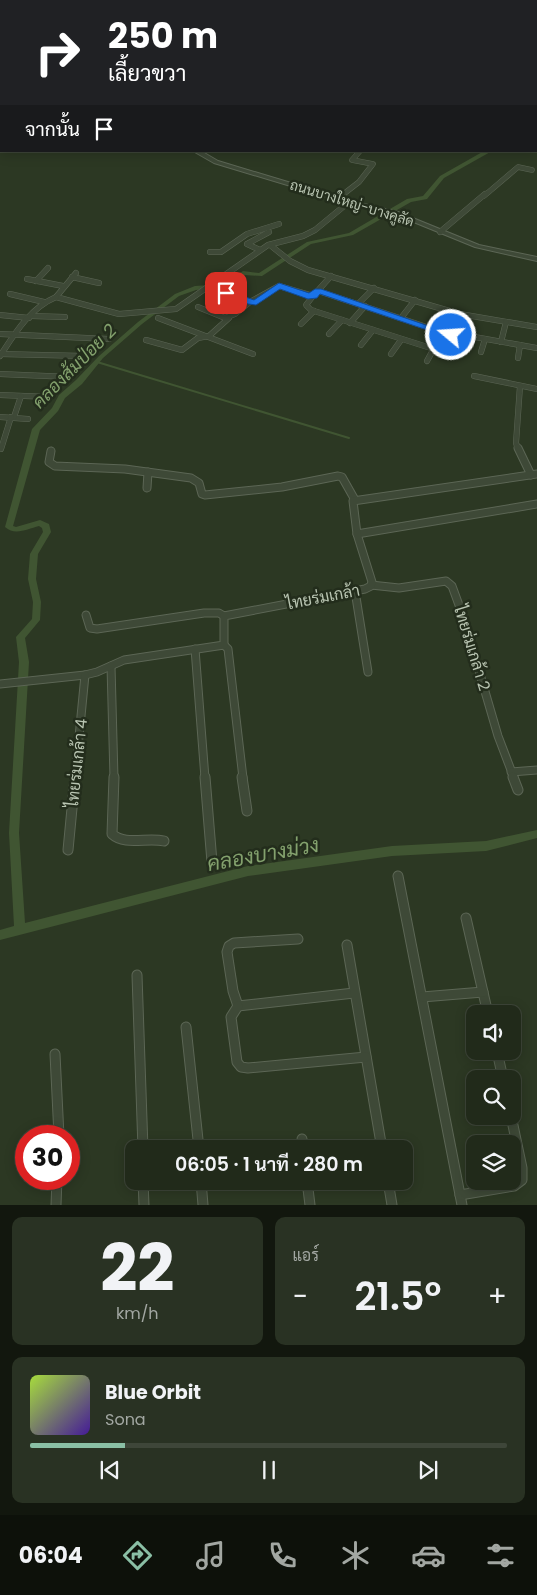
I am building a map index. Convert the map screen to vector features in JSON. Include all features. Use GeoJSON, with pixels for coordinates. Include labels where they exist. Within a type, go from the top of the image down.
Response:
{"type":"FeatureCollection","features":[{"type":"Feature","properties":{"kind":"street","name":"ถนนบางใหญ่-บางคูลัด"},"geometry":{"type":"LineString","coordinates":[[198,152],[216,162],[349,202],[396,213],[477,246],[537,259]]}},
{"type":"Feature","properties":{"kind":"street"},"geometry":{"type":"LineString","coordinates":[[338,198],[359,182],[373,164],[352,160],[359,152]]}},
{"type":"Feature","properties":{"kind":"street"},"geometry":{"type":"LineString","coordinates":[[440,232],[518,167],[532,170]]}},
{"type":"Feature","properties":{"kind":"street"},"geometry":{"type":"LineString","coordinates":[[56,297],[119,314],[176,308],[260,250],[270,245],[303,236],[315,230],[349,202]]}},
{"type":"Feature","properties":{"kind":"street"},"geometry":{"type":"LineString","coordinates":[[210,252],[221,252],[247,234],[280,224]]}},
{"type":"Feature","properties":{"kind":"street"},"geometry":{"type":"LineString","coordinates":[[239,229],[256,239]]}},
{"type":"Feature","properties":{"kind":"street"},"geometry":{"type":"LineString","coordinates":[[260,250],[247,244],[269,232]]}},
{"type":"Feature","properties":{"kind":"street"},"geometry":{"type":"LineString","coordinates":[[270,245],[290,262],[308,270],[460,314],[537,327]]}},
{"type":"Feature","properties":{"kind":"street"},"geometry":{"type":"LineString","coordinates":[[36,281],[48,268]]}},
{"type":"Feature","properties":{"kind":"street"},"geometry":{"type":"LineString","coordinates":[[1,355],[30,317],[44,302],[56,297],[74,275],[99,283]]}},
{"type":"Feature","properties":{"kind":"street"},"geometry":{"type":"LineString","coordinates":[[331,276],[306,305],[314,311],[433,350],[443,351],[460,314]]}},
{"type":"Feature","properties":{"kind":"street"},"geometry":{"type":"LineString","coordinates":[[27,279],[64,286]]}},
{"type":"Feature","properties":{"kind":"street"},"geometry":{"type":"LineString","coordinates":[[235,286],[226,293],[250,302],[256,302],[279,286],[308,296],[314,296]]}},
{"type":"Feature","properties":{"kind":"street"},"geometry":{"type":"LineString","coordinates":[[358,304],[374,288]]}},
{"type":"Feature","properties":{"kind":"street"},"geometry":{"type":"LineString","coordinates":[[318,291],[451,334],[537,348]]}},
{"type":"Feature","properties":{"kind":"street"},"geometry":{"type":"LineString","coordinates":[[10,294],[44,302]]}},
{"type":"Feature","properties":{"kind":"street"},"geometry":{"type":"LineString","coordinates":[[401,318],[415,300]]}},
{"type":"Feature","properties":{"kind":"street"},"geometry":{"type":"LineString","coordinates":[[146,340],[182,350],[198,338],[209,336],[250,302]]}},
{"type":"Feature","properties":{"kind":"street"},"geometry":{"type":"LineString","coordinates":[[350,323],[365,306]]}},
{"type":"Feature","properties":{"kind":"street"},"geometry":{"type":"LineString","coordinates":[[198,307],[222,318],[229,318]]}},
{"type":"Feature","properties":{"kind":"street"},"geometry":{"type":"LineString","coordinates":[[301,324],[314,311]]}},
{"type":"Feature","properties":{"kind":"street"},"geometry":{"type":"LineString","coordinates":[[0,315],[66,317]]}},
{"type":"Feature","properties":{"kind":"street"},"geometry":{"type":"LineString","coordinates":[[158,318],[253,354]]}},
{"type":"Feature","properties":{"kind":"street"},"geometry":{"type":"LineString","coordinates":[[329,334],[342,320]]}},
{"type":"Feature","properties":{"kind":"street"},"geometry":{"type":"LineString","coordinates":[[501,342],[506,322]]}},
{"type":"Feature","properties":{"kind":"street"},"geometry":{"type":"LineString","coordinates":[[361,345],[373,330]]}},
{"type":"Feature","properties":{"kind":"street"},"geometry":{"type":"LineString","coordinates":[[0,334],[109,339]]}},
{"type":"Feature","properties":{"kind":"street"},"geometry":{"type":"LineString","coordinates":[[481,352],[485,339]]}},
{"type":"Feature","properties":{"kind":"street"},"geometry":{"type":"LineString","coordinates":[[391,354],[401,340]]}},
{"type":"Feature","properties":{"kind":"street"},"geometry":{"type":"LineString","coordinates":[[518,358],[520,345]]}},
{"type":"Feature","properties":{"kind":"street"},"geometry":{"type":"LineString","coordinates":[[427,361],[433,350]]}},
{"type":"Feature","properties":{"kind":"street"},"geometry":{"type":"LineString","coordinates":[[1,355],[86,356]]}},
{"type":"Feature","properties":{"kind":"street"},"geometry":{"type":"LineString","coordinates":[[0,374],[70,376]]}},
{"type":"Feature","properties":{"kind":"street"},"geometry":{"type":"LineString","coordinates":[[474,376],[537,389]]}},
{"type":"Feature","properties":{"kind":"street"},"geometry":{"type":"LineString","coordinates":[[520,386],[516,443],[522,459],[534,474]]}},
{"type":"Feature","properties":{"kind":"street"},"geometry":{"type":"LineString","coordinates":[[0,395],[50,397]]}},
{"type":"Feature","properties":{"kind":"street"},"geometry":{"type":"LineString","coordinates":[[1,449],[21,396]]}},
{"type":"Feature","properties":{"kind":"street"},"geometry":{"type":"LineString","coordinates":[[0,417],[28,419]]}},
{"type":"Feature","properties":{"kind":"street"},"geometry":{"type":"LineString","coordinates":[[52,451],[49,462],[55,466],[179,475],[196,480],[200,483],[202,494],[209,496],[282,487],[338,476],[342,477],[355,500],[534,474]]}},
{"type":"Feature","properties":{"kind":"street"},"geometry":{"type":"LineString","coordinates":[[147,488],[148,472]]}},
{"type":"Feature","properties":{"kind":"street","name":"ไทยร่มเกล้า"},"geometry":{"type":"LineString","coordinates":[[86,615],[90,628],[98,629],[204,613],[218,613],[224,616],[365,589],[371,585],[365,555],[357,534],[352,504],[355,500]]}},
{"type":"Feature","properties":{"kind":"street"},"geometry":{"type":"LineString","coordinates":[[357,534],[537,504]]}},
{"type":"Feature","properties":{"kind":"street","name":"ไทยร่มเกล้า 2"},"geometry":{"type":"LineString","coordinates":[[371,585],[392,588],[446,581],[452,586],[463,616],[498,736],[518,790]]}},
{"type":"Feature","properties":{"kind":"street"},"geometry":{"type":"LineString","coordinates":[[355,591],[368,672]]}},
{"type":"Feature","properties":{"kind":"street"},"geometry":{"type":"LineString","coordinates":[[224,616],[224,645],[228,649],[233,706],[247,811]]}},
{"type":"Feature","properties":{"kind":"street"},"geometry":{"type":"LineString","coordinates":[[0,684],[85,675],[97,672],[124,660],[224,645]]}},
{"type":"Feature","properties":{"kind":"street"},"geometry":{"type":"LineString","coordinates":[[195,649],[212,862]]}},
{"type":"Feature","properties":{"kind":"street"},"geometry":{"type":"LineString","coordinates":[[111,666],[114,760],[112,834],[117,839],[123,840],[146,838],[164,841]]}},
{"type":"Feature","properties":{"kind":"street","name":"ไทยร่มเกล้า 4"},"geometry":{"type":"LineString","coordinates":[[68,850],[85,675]]}},
{"type":"Feature","properties":{"kind":"street"},"geometry":{"type":"LineString","coordinates":[[511,772],[537,770]]}},
{"type":"Feature","properties":{"kind":"street"},"geometry":{"type":"LineString","coordinates":[[398,876],[461,1200],[514,1186],[522,1180],[522,1168],[513,1125]]}},
{"type":"Feature","properties":{"kind":"street"},"geometry":{"type":"LineString","coordinates":[[466,918],[486,1005]]}},
{"type":"Feature","properties":{"kind":"street"},"geometry":{"type":"LineString","coordinates":[[238,1006],[233,991],[227,952],[230,946],[234,944],[298,939]]}},
{"type":"Feature","properties":{"kind":"street"},"geometry":{"type":"LineString","coordinates":[[347,944],[380,1140]]}},
{"type":"Feature","properties":{"kind":"street"},"geometry":{"type":"LineString","coordinates":[[137,975],[142,1140]]}},
{"type":"Feature","properties":{"kind":"street"},"geometry":{"type":"LineString","coordinates":[[422,997],[484,992]]}},
{"type":"Feature","properties":{"kind":"street"},"geometry":{"type":"LineString","coordinates":[[238,1006],[354,993]]}},
{"type":"Feature","properties":{"kind":"street"},"geometry":{"type":"LineString","coordinates":[[238,1006],[231,1017],[236,1062],[242,1067],[366,1057]]}},
{"type":"Feature","properties":{"kind":"street"},"geometry":{"type":"LineString","coordinates":[[186,1027],[198,1140]]}},
{"type":"Feature","properties":{"kind":"street"},"geometry":{"type":"LineString","coordinates":[[55,1054],[58,1125]]}},
{"type":"Feature","properties":{"kind":"street"},"geometry":{"type":"LineString","coordinates":[[56,1205],[57,1190]]}},
{"type":"Feature","properties":{"kind":"street"},"geometry":{"type":"LineString","coordinates":[[143,1190],[144,1205]]}},
{"type":"Feature","properties":{"kind":"street"},"geometry":{"type":"LineString","coordinates":[[202,1190],[203,1205]]}},
{"type":"Feature","properties":{"kind":"street"},"geometry":{"type":"LineString","coordinates":[[308,1190],[310,1205]]}},
{"type":"Feature","properties":{"kind":"street"},"geometry":{"type":"LineString","coordinates":[[390,1190],[392,1205]]}},
{"type":"Feature","properties":{"kind":"waterway","name":"คลองส้มป่อย 2"},"geometry":{"type":"LineString","coordinates":[[20,930],[14,833],[24,662],[20,637],[36,620],[37,602],[32,579],[34,554],[47,532],[46,526],[40,523],[15,530],[9,527],[36,429],[55,409],[62,397],[79,382],[101,357],[140,323],[177,295],[195,288],[226,286],[243,273],[260,275],[309,243],[351,234],[409,200],[425,198],[442,177],[487,152]]}},
{"type":"Feature","properties":{"kind":"waterway"},"geometry":{"type":"LineString","coordinates":[[97,362],[349,438]]}},
{"type":"Feature","properties":{"kind":"waterway","name":"คลองบางม่วง"},"geometry":{"type":"LineString","coordinates":[[20,930],[248,871],[392,851],[486,846],[537,834]]}},
{"type":"Feature","properties":{"kind":"waterway","name":"คลองบางม่วง"},"geometry":{"type":"LineString","coordinates":[[0,935],[20,930]]}},
{"type":"Feature","properties":{"kind":"route"},"geometry":{"type":"LineString","coordinates":[[226,293],[247,302],[256,302],[279,286],[308,296],[314,296],[318,291],[451,335]]}}]}
